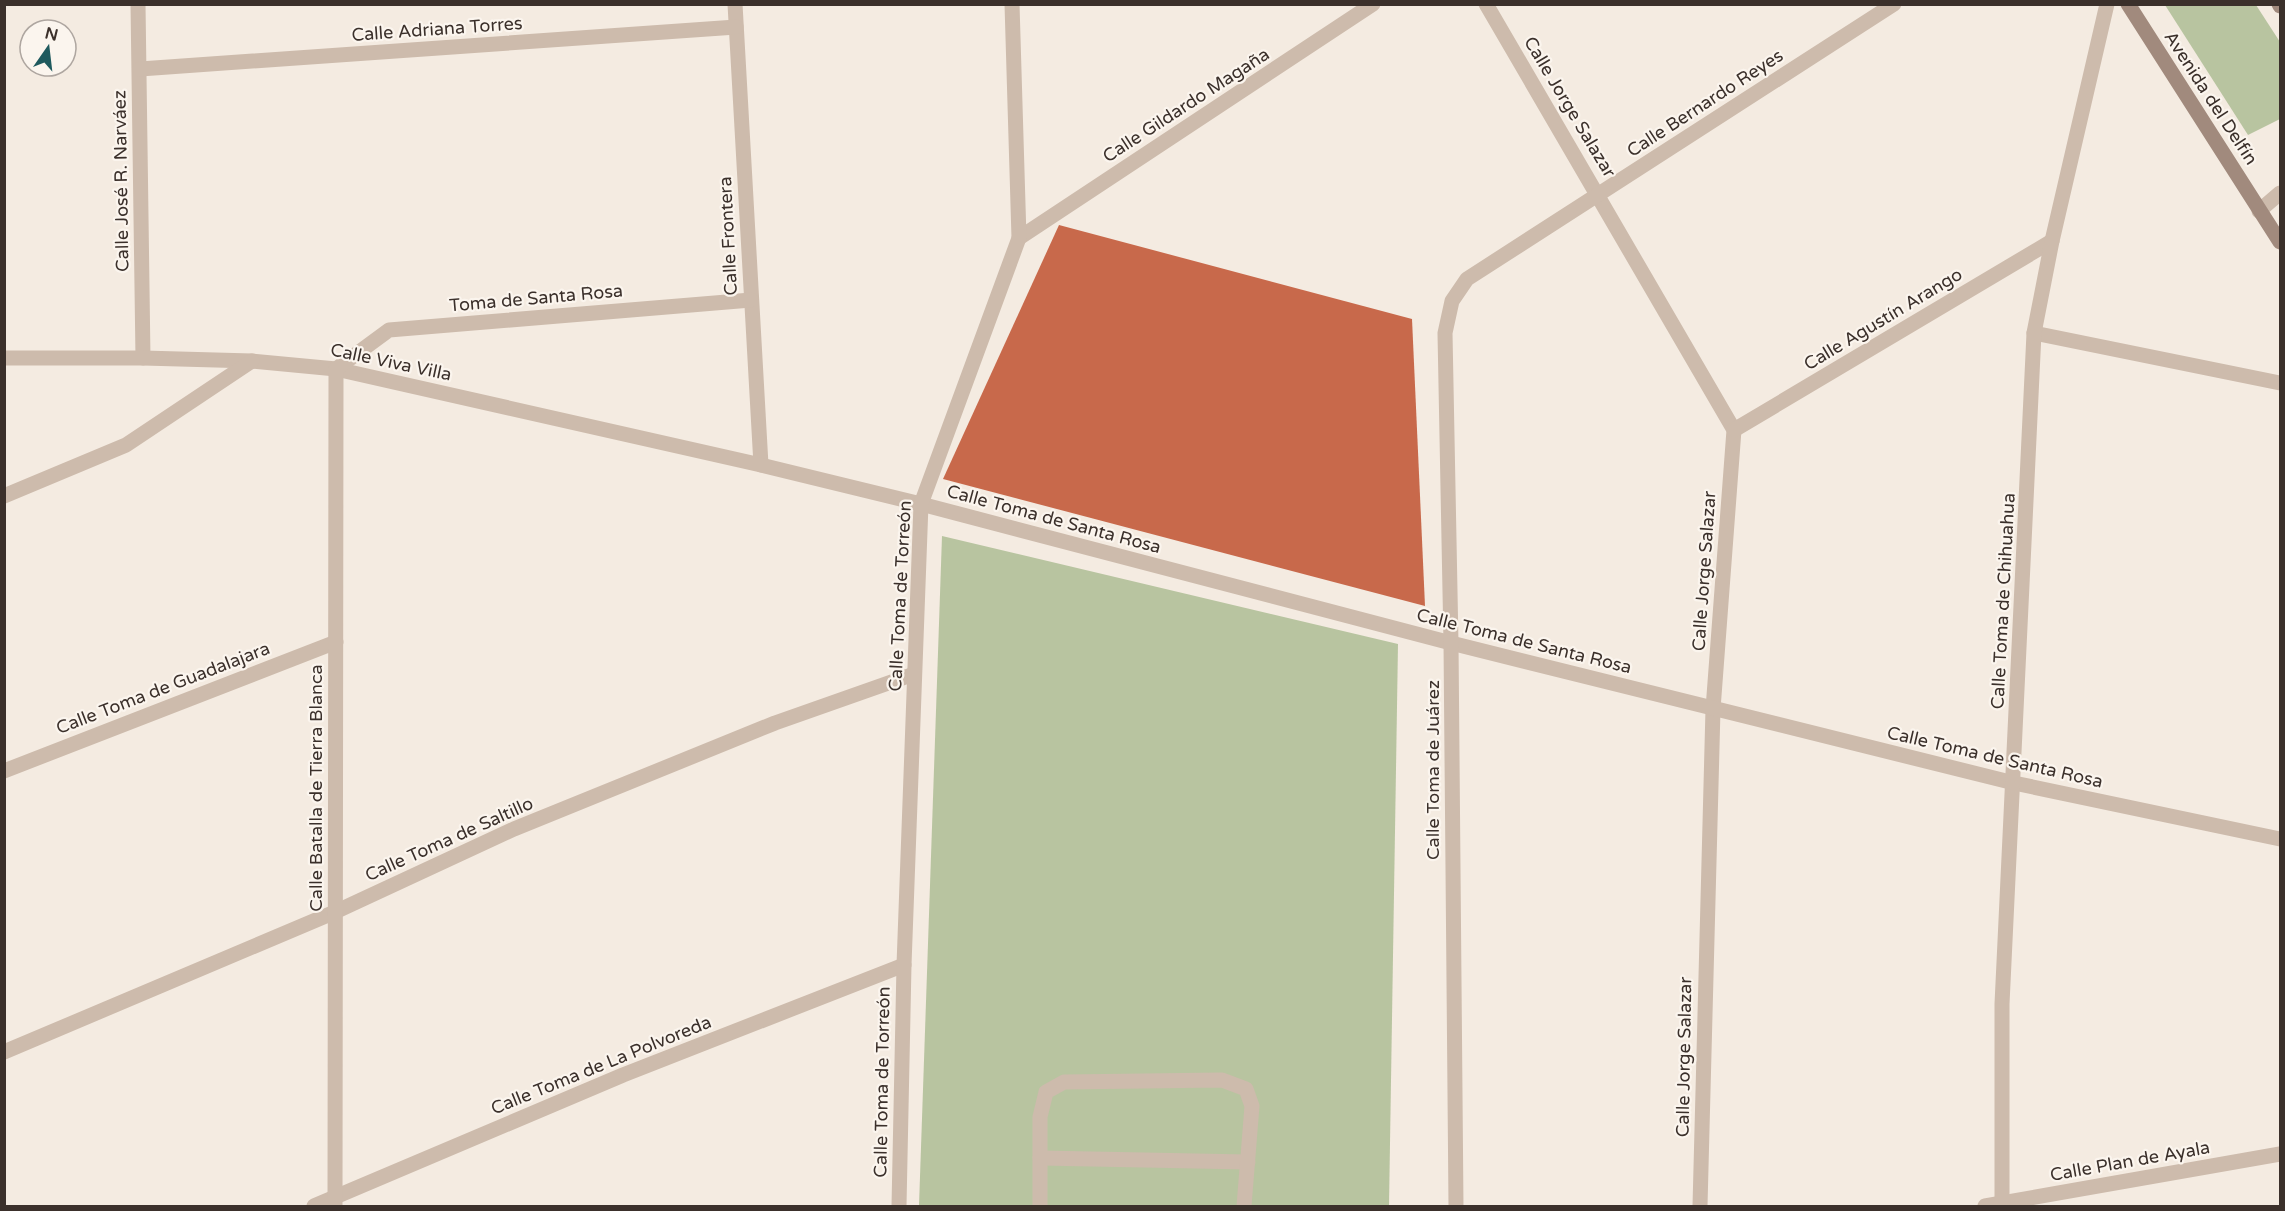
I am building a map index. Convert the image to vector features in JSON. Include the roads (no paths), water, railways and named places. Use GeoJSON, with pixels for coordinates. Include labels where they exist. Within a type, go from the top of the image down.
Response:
{"type":"FeatureCollection","features":[{"type":"Feature","properties":{"kind":"street","name":"Calle José R. Narváez"},"geometry":{"type":"LineString","coordinates":[[138,4],[143,358]]}},
{"type":"Feature","properties":{"kind":"street","name":"Calle Frontera"},"geometry":{"type":"LineString","coordinates":[[735,4],[761,465]]}},
{"type":"Feature","properties":{"kind":"street","name":"Calle Toma de Torreón"},"geometry":{"type":"LineString","coordinates":[[899,1206],[904,965],[921,504],[1019,238],[1012,4]]}},
{"type":"Feature","properties":{"kind":"street","name":"Calle Gildardo Magaña"},"geometry":{"type":"LineString","coordinates":[[1019,238],[1374,4]]}},
{"type":"Feature","properties":{"kind":"street","name":"Calle Jorge Salazar"},"geometry":{"type":"LineString","coordinates":[[1486,4],[1734,430],[1713,709],[1700,1206]]}},
{"type":"Feature","properties":{"kind":"street","name":"Calle Bernardo Reyes"},"geometry":{"type":"LineString","coordinates":[[1445,333],[1452,301],[1467,279],[1894,4]]}},
{"type":"Feature","properties":{"kind":"street","name":"Calle Toma de Chihuahua"},"geometry":{"type":"LineString","coordinates":[[2003,1205],[2002,1004],[2034,333],[2052,241],[2107,4]]}},
{"type":"Feature","properties":{"kind":"street","name":"Avenida del Delfín"},"geometry":{"type":"LineString","coordinates":[[2128,4],[2280,242]]}},
{"type":"Feature","properties":{"kind":"street","name":"Calle Adriana Torres"},"geometry":{"type":"LineString","coordinates":[[140,69],[736,27]]}},
{"type":"Feature","properties":{"kind":"street"},"geometry":{"type":"LineString","coordinates":[[2259,211],[2280,193]]}},
{"type":"Feature","properties":{"kind":"street","name":"Calle Agustín Arango"},"geometry":{"type":"LineString","coordinates":[[1734,430],[2052,241]]}},
{"type":"Feature","properties":{"kind":"street","name":"Toma de Santa Rosa"},"geometry":{"type":"LineString","coordinates":[[336,369],[389,330],[751,300]]}},
{"type":"Feature","properties":{"kind":"street","name":"Calle Toma de Juárez"},"geometry":{"type":"LineString","coordinates":[[1445,333],[1451,644],[1456,1206]]}},
{"type":"Feature","properties":{"kind":"street"},"geometry":{"type":"LineString","coordinates":[[2034,333],[2280,382]]}},
{"type":"Feature","properties":{"kind":"street","name":"Calle Viva Villa"},"geometry":{"type":"LineString","coordinates":[[4,358],[252,361],[336,369],[761,465]]}},
{"type":"Feature","properties":{"kind":"street"},"geometry":{"type":"LineString","coordinates":[[4,496],[126,445],[252,361]]}},
{"type":"Feature","properties":{"kind":"street","name":"Calle Batalla de Tierra Blanca"},"geometry":{"type":"LineString","coordinates":[[335,1202],[336,369]]}},
{"type":"Feature","properties":{"kind":"street","name":"Calle Toma de Santa Rosa"},"geometry":{"type":"LineString","coordinates":[[761,465],[921,504],[1451,644],[1713,709],[2014,783],[2280,839]]}},
{"type":"Feature","properties":{"kind":"street","name":"Calle Toma de Guadalajara"},"geometry":{"type":"LineString","coordinates":[[4,771],[336,642]]}},
{"type":"Feature","properties":{"kind":"street","name":"Calle Toma de Saltillo"},"geometry":{"type":"LineString","coordinates":[[4,1052],[335,912],[525,825],[775,723],[915,674]]}},
{"type":"Feature","properties":{"kind":"street","name":"Calle Toma de La Polvoreda"},"geometry":{"type":"LineString","coordinates":[[314,1206],[335,1202],[623,1075],[904,965]]}},
{"type":"Feature","properties":{"kind":"street"},"geometry":{"type":"LineString","coordinates":[[1040,1206],[1040,1118],[1046,1092],[1064,1082],[1222,1080],[1246,1089],[1252,1106],[1244,1206]]}},
{"type":"Feature","properties":{"kind":"street","name":"Calle Plan de Ayala"},"geometry":{"type":"LineString","coordinates":[[1985,1206],[2003,1205],[2280,1154]]}},
{"type":"Feature","properties":{"kind":"street"},"geometry":{"type":"LineString","coordinates":[[1040,1158],[1248,1162]]}}]}
